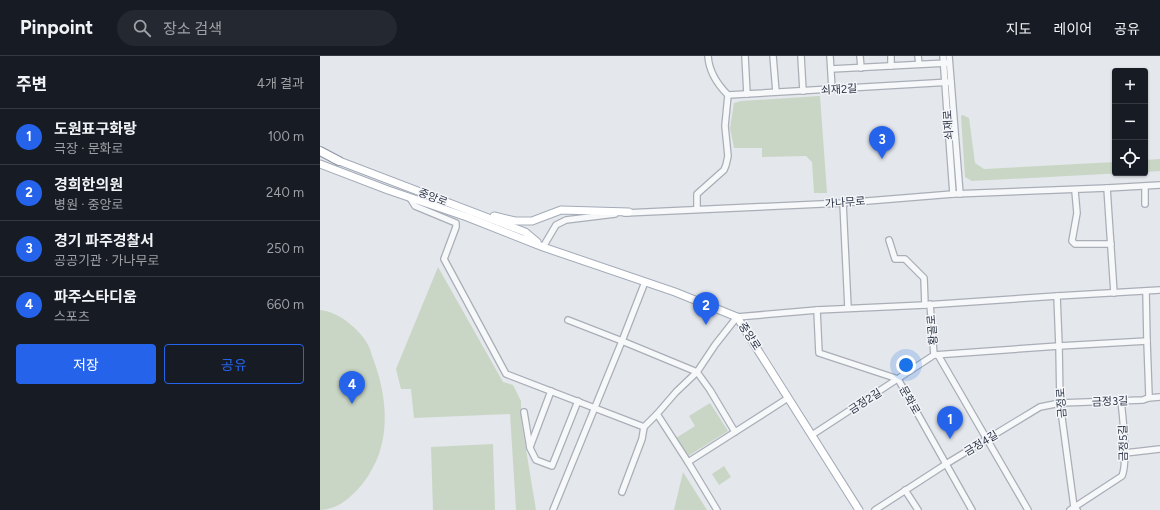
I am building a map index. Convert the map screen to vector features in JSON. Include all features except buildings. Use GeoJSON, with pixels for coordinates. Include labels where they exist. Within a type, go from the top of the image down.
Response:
{"type":"FeatureCollection","features":[{"type":"Feature","properties":{"kind":"highway"},"geometry":{"type":"LineString","coordinates":[[320,152],[339,161]]}},
{"type":"Feature","properties":{"kind":"main road","name":"중앙로"},"geometry":{"type":"LineString","coordinates":[[339,161],[525,232],[543,247]]}},
{"type":"Feature","properties":{"kind":"main road","name":"중앙로"},"geometry":{"type":"LineString","coordinates":[[320,164],[410,198],[467,216],[543,247],[675,292],[737,317],[859,510]]}},
{"type":"Feature","properties":{"kind":"main road"},"geometry":{"type":"LineString","coordinates":[[461,207],[516,221],[532,221],[561,210],[629,212]]}},
{"type":"Feature","properties":{"kind":"street"},"geometry":{"type":"LineString","coordinates":[[697,209],[697,194],[724,170],[728,156],[724,126],[728,95],[720,87],[709,64],[708,56]]}},
{"type":"Feature","properties":{"kind":"street"},"geometry":{"type":"LineString","coordinates":[[745,56],[747,94]]}},
{"type":"Feature","properties":{"kind":"street"},"geometry":{"type":"LineString","coordinates":[[773,56],[776,92]]}},
{"type":"Feature","properties":{"kind":"street"},"geometry":{"type":"LineString","coordinates":[[801,56],[803,91]]}},
{"type":"Feature","properties":{"kind":"street"},"geometry":{"type":"LineString","coordinates":[[830,56],[832,89]]}},
{"type":"Feature","properties":{"kind":"street"},"geometry":{"type":"LineString","coordinates":[[860,56],[861,68]]}},
{"type":"Feature","properties":{"kind":"street"},"geometry":{"type":"LineString","coordinates":[[891,56],[891,66]]}},
{"type":"Feature","properties":{"kind":"street"},"geometry":{"type":"LineString","coordinates":[[918,56],[919,64]]}},
{"type":"Feature","properties":{"kind":"street"},"geometry":{"type":"LineString","coordinates":[[943,56],[947,63]]}},
{"type":"Feature","properties":{"kind":"street"},"geometry":{"type":"LineString","coordinates":[[949,56],[947,63],[948,82],[960,194]]}},
{"type":"Feature","properties":{"kind":"street"},"geometry":{"type":"LineString","coordinates":[[831,69],[947,63]]}},
{"type":"Feature","properties":{"kind":"street","name":"쇠재2길"},"geometry":{"type":"LineString","coordinates":[[728,95],[948,82]]}},
{"type":"Feature","properties":{"kind":"street","name":"쇠재로"},"geometry":{"type":"LineString","coordinates":[[948,82],[953,194]]}},
{"type":"Feature","properties":{"kind":"street","name":"가나무로"},"geometry":{"type":"LineString","coordinates":[[543,247],[556,225],[566,220],[629,212],[843,203],[953,194],[1160,185]]}},
{"type":"Feature","properties":{"kind":"street"},"geometry":{"type":"LineString","coordinates":[[1145,186],[1146,204]]}},
{"type":"Feature","properties":{"kind":"street"},"geometry":{"type":"LineString","coordinates":[[1107,188],[1114,293]]}},
{"type":"Feature","properties":{"kind":"street"},"geometry":{"type":"LineString","coordinates":[[1075,191],[1077,213],[1072,241],[1075,244],[1111,244]]}},
{"type":"Feature","properties":{"kind":"street"},"geometry":{"type":"LineString","coordinates":[[410,198],[415,206],[456,223],[456,227],[444,259],[506,374],[644,427]]}},
{"type":"Feature","properties":{"kind":"street"},"geometry":{"type":"LineString","coordinates":[[843,203],[848,308]]}},
{"type":"Feature","properties":{"kind":"street","name":"황골로"},"geometry":{"type":"LineString","coordinates":[[889,240],[895,259],[905,259],[924,278],[936,355]]}},
{"type":"Feature","properties":{"kind":"street"},"geometry":{"type":"LineString","coordinates":[[553,510],[645,282]]}},
{"type":"Feature","properties":{"kind":"street"},"geometry":{"type":"LineString","coordinates":[[622,492],[642,439],[644,427],[676,392],[697,372],[715,345],[737,317],[816,310],[928,305],[1160,290]]}},
{"type":"Feature","properties":{"kind":"street"},"geometry":{"type":"LineString","coordinates":[[1146,291],[1148,398]]}},
{"type":"Feature","properties":{"kind":"street","name":"금정로"},"geometry":{"type":"LineString","coordinates":[[1057,296],[1060,403],[1074,509]]}},
{"type":"Feature","properties":{"kind":"street","name":"문화로"},"geometry":{"type":"LineString","coordinates":[[816,310],[819,353],[898,379],[972,510]]}},
{"type":"Feature","properties":{"kind":"street"},"geometry":{"type":"LineString","coordinates":[[568,320],[697,372],[710,390],[735,432]]}},
{"type":"Feature","properties":{"kind":"street","name":"금정2길"},"geometry":{"type":"LineString","coordinates":[[812,436],[936,355],[1147,341]]}},
{"type":"Feature","properties":{"kind":"street"},"geometry":{"type":"LineString","coordinates":[[936,355],[988,440],[1028,510]]}},
{"type":"Feature","properties":{"kind":"street"},"geometry":{"type":"LineString","coordinates":[[530,448],[551,391]]}},
{"type":"Feature","properties":{"kind":"street","name":"금정3길"},"geometry":{"type":"LineString","coordinates":[[1060,403],[1142,400],[1160,397]]}},
{"type":"Feature","properties":{"kind":"street"},"geometry":{"type":"LineString","coordinates":[[688,462],[788,398]]}},
{"type":"Feature","properties":{"kind":"street"},"geometry":{"type":"LineString","coordinates":[[524,412],[530,448],[536,460],[552,466],[578,401]]}},
{"type":"Feature","properties":{"kind":"street","name":"금정5길"},"geometry":{"type":"LineString","coordinates":[[1074,509],[1122,476],[1125,453],[1121,401]]}},
{"type":"Feature","properties":{"kind":"street","name":"금정4길"},"geometry":{"type":"LineString","coordinates":[[875,510],[946,464],[988,440],[1040,407],[1060,403]]}},
{"type":"Feature","properties":{"kind":"street"},"geometry":{"type":"LineString","coordinates":[[657,414],[717,510]]}},
{"type":"Feature","properties":{"kind":"street"},"geometry":{"type":"LineString","coordinates":[[1125,453],[1160,449]]}},
{"type":"Feature","properties":{"kind":"street"},"geometry":{"type":"LineString","coordinates":[[905,490],[918,510]]}},
{"type":"Feature","properties":{"kind":"green space"},"geometry":{"type":"Polygon","coordinates":[[[820,96],[827,193],[814,193],[812,162],[806,156],[762,157],[762,148],[734,148],[730,128],[734,103],[741,101],[820,96]]]}},
{"type":"Feature","properties":{"kind":"green space"},"geometry":{"type":"Polygon","coordinates":[[[963,115],[969,118],[975,163],[984,169],[1112,162],[1112,174],[972,181],[965,177],[961,116],[963,115]]]}},
{"type":"Feature","properties":{"kind":"green space"},"geometry":{"type":"Polygon","coordinates":[[[1160,159],[1160,171],[1148,172],[1148,160],[1160,159]]]}},
{"type":"Feature","properties":{"kind":"green space"},"geometry":{"type":"Polygon","coordinates":[[[438,267],[503,382],[513,385],[521,401],[521,419],[536,510],[516,510],[510,414],[414,418],[411,389],[401,389],[396,369],[438,267]]]}},
{"type":"Feature","properties":{"kind":"green space"},"geometry":{"type":"Polygon","coordinates":[[[320,310],[327,311],[345,320],[358,331],[366,341],[380,380],[385,417],[379,454],[371,471],[356,491],[345,501],[329,509],[320,510],[320,310]]]}},
{"type":"Feature","properties":{"kind":"green space"},"geometry":{"type":"Polygon","coordinates":[[[710,403],[728,431],[688,456],[676,438],[695,426],[689,416],[710,403]]]}},
{"type":"Feature","properties":{"kind":"green space"},"geometry":{"type":"Polygon","coordinates":[[[493,444],[495,510],[433,510],[431,447],[493,444]]]}},
{"type":"Feature","properties":{"kind":"green space"},"geometry":{"type":"Polygon","coordinates":[[[724,466],[731,477],[719,485],[712,474],[724,466]]]}},
{"type":"Feature","properties":{"kind":"green space"},"geometry":{"type":"Polygon","coordinates":[[[683,472],[707,510],[674,510],[683,472]]]}},
{"type":"Feature","properties":{"kind":"place","name":"경기 파주경찰서"},"geometry":{"type":"Point","coordinates":[882,159]}},
{"type":"Feature","properties":{"kind":"place","name":"경희한의원"},"geometry":{"type":"Point","coordinates":[706,325]}},
{"type":"Feature","properties":{"kind":"place","name":"파주스타디움"},"geometry":{"type":"Point","coordinates":[352,404]}},
{"type":"Feature","properties":{"kind":"place","name":"도원표구화랑"},"geometry":{"type":"Point","coordinates":[950,439]}}]}
